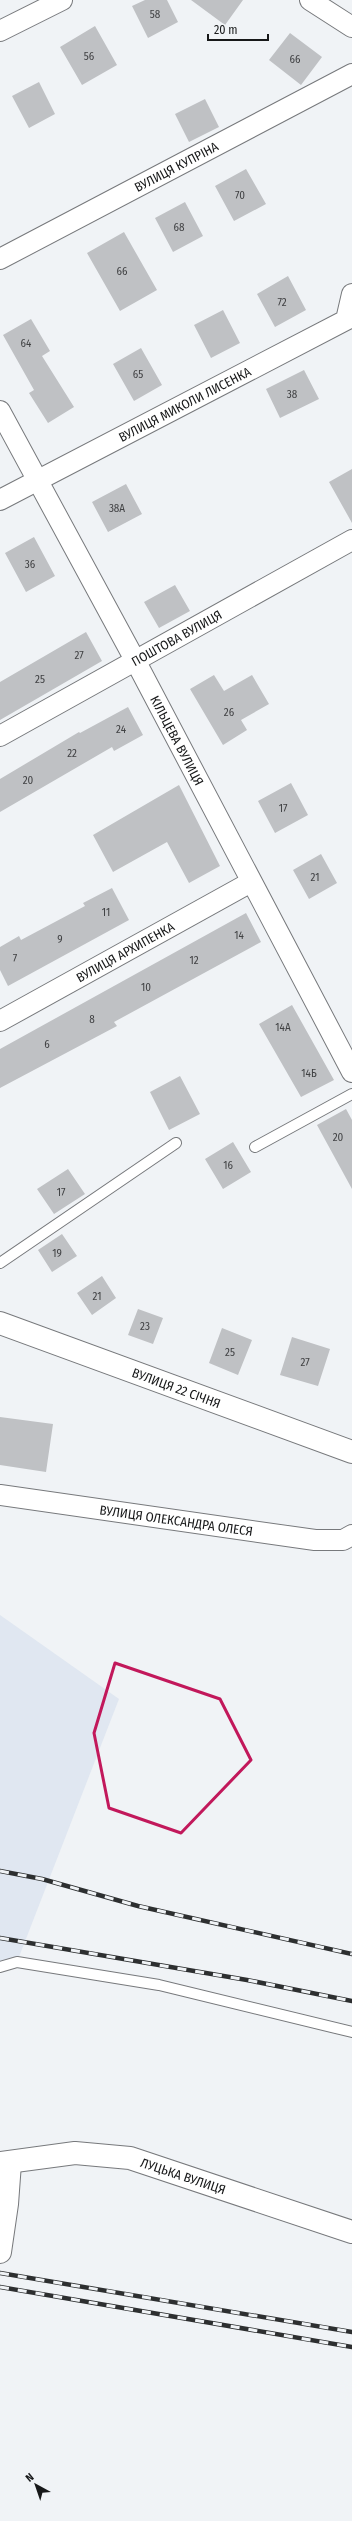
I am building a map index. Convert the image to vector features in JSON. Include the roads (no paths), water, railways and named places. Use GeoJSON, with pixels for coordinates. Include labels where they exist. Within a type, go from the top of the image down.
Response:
{"type":"FeatureCollection","features":[{"type":"Feature","properties":{"kind":"main road","name":"ВУЛИЦЯ 22 СІЧНЯ"},"geometry":{"type":"LineString","coordinates":[[0,1323],[352,1452]]}},
{"type":"Feature","properties":{"kind":"main road","name":"ЛУЦЬКА ВУЛИЦЯ"},"geometry":{"type":"LineString","coordinates":[[5,2163],[76,2152],[130,2158],[352,2232]]}},
{"type":"Feature","properties":{"kind":"main road"},"geometry":{"type":"LineString","coordinates":[[0,2252],[7,2204],[5,2163]]}},
{"type":"Feature","properties":{"kind":"street"},"geometry":{"type":"LineString","coordinates":[[0,31],[62,0]]}},
{"type":"Feature","properties":{"kind":"street"},"geometry":{"type":"LineString","coordinates":[[310,0],[352,28]]}},
{"type":"Feature","properties":{"kind":"street","name":"ВУЛИЦЯ КУПРІНА"},"geometry":{"type":"LineString","coordinates":[[0,259],[352,74]]}},
{"type":"Feature","properties":{"kind":"street","name":"ВУЛИЦЯ МИКОЛИ ЛИСЕНКА"},"geometry":{"type":"LineString","coordinates":[[0,500],[346,320],[352,294]]}},
{"type":"Feature","properties":{"kind":"street","name":"КІЛЬЦЕВА ВУЛИЦЯ"},"geometry":{"type":"LineString","coordinates":[[0,411],[135,660],[352,1072]]}},
{"type":"Feature","properties":{"kind":"street","name":"ПОШТОВА ВУЛИЦЯ"},"geometry":{"type":"LineString","coordinates":[[0,736],[352,540]]}},
{"type":"Feature","properties":{"kind":"street","name":"ВУЛИЦЯ АРХИПЕНКА"},"geometry":{"type":"LineString","coordinates":[[0,1021],[251,882]]}},
{"type":"Feature","properties":{"kind":"street","name":"ВУЛИЦЯ ОЛЕКСАНДРА ОЛЕСЯ"},"geometry":{"type":"LineString","coordinates":[[0,1495],[315,1540],[343,1540],[352,1535]]}},
{"type":"Feature","properties":{"kind":"lane"},"geometry":{"type":"LineString","coordinates":[[255,1147],[352,1094]]}},
{"type":"Feature","properties":{"kind":"lane"},"geometry":{"type":"LineString","coordinates":[[0,1263],[176,1142]]}},
{"type":"Feature","properties":{"kind":"lane"},"geometry":{"type":"LineString","coordinates":[[0,1967],[17,1962],[159,1985],[352,2032]]}},
{"type":"Feature","properties":{"kind":"railway"},"geometry":{"type":"LineString","coordinates":[[0,1871],[42,1879],[138,1906],[352,1954]]}},
{"type":"Feature","properties":{"kind":"railway"},"geometry":{"type":"LineString","coordinates":[[0,1938],[247,1980],[352,2001]]}},
{"type":"Feature","properties":{"kind":"railway"},"geometry":{"type":"LineString","coordinates":[[0,2273],[352,2332]]}},
{"type":"Feature","properties":{"kind":"railway"},"geometry":{"type":"LineString","coordinates":[[0,2287],[352,2347]]}}]}
